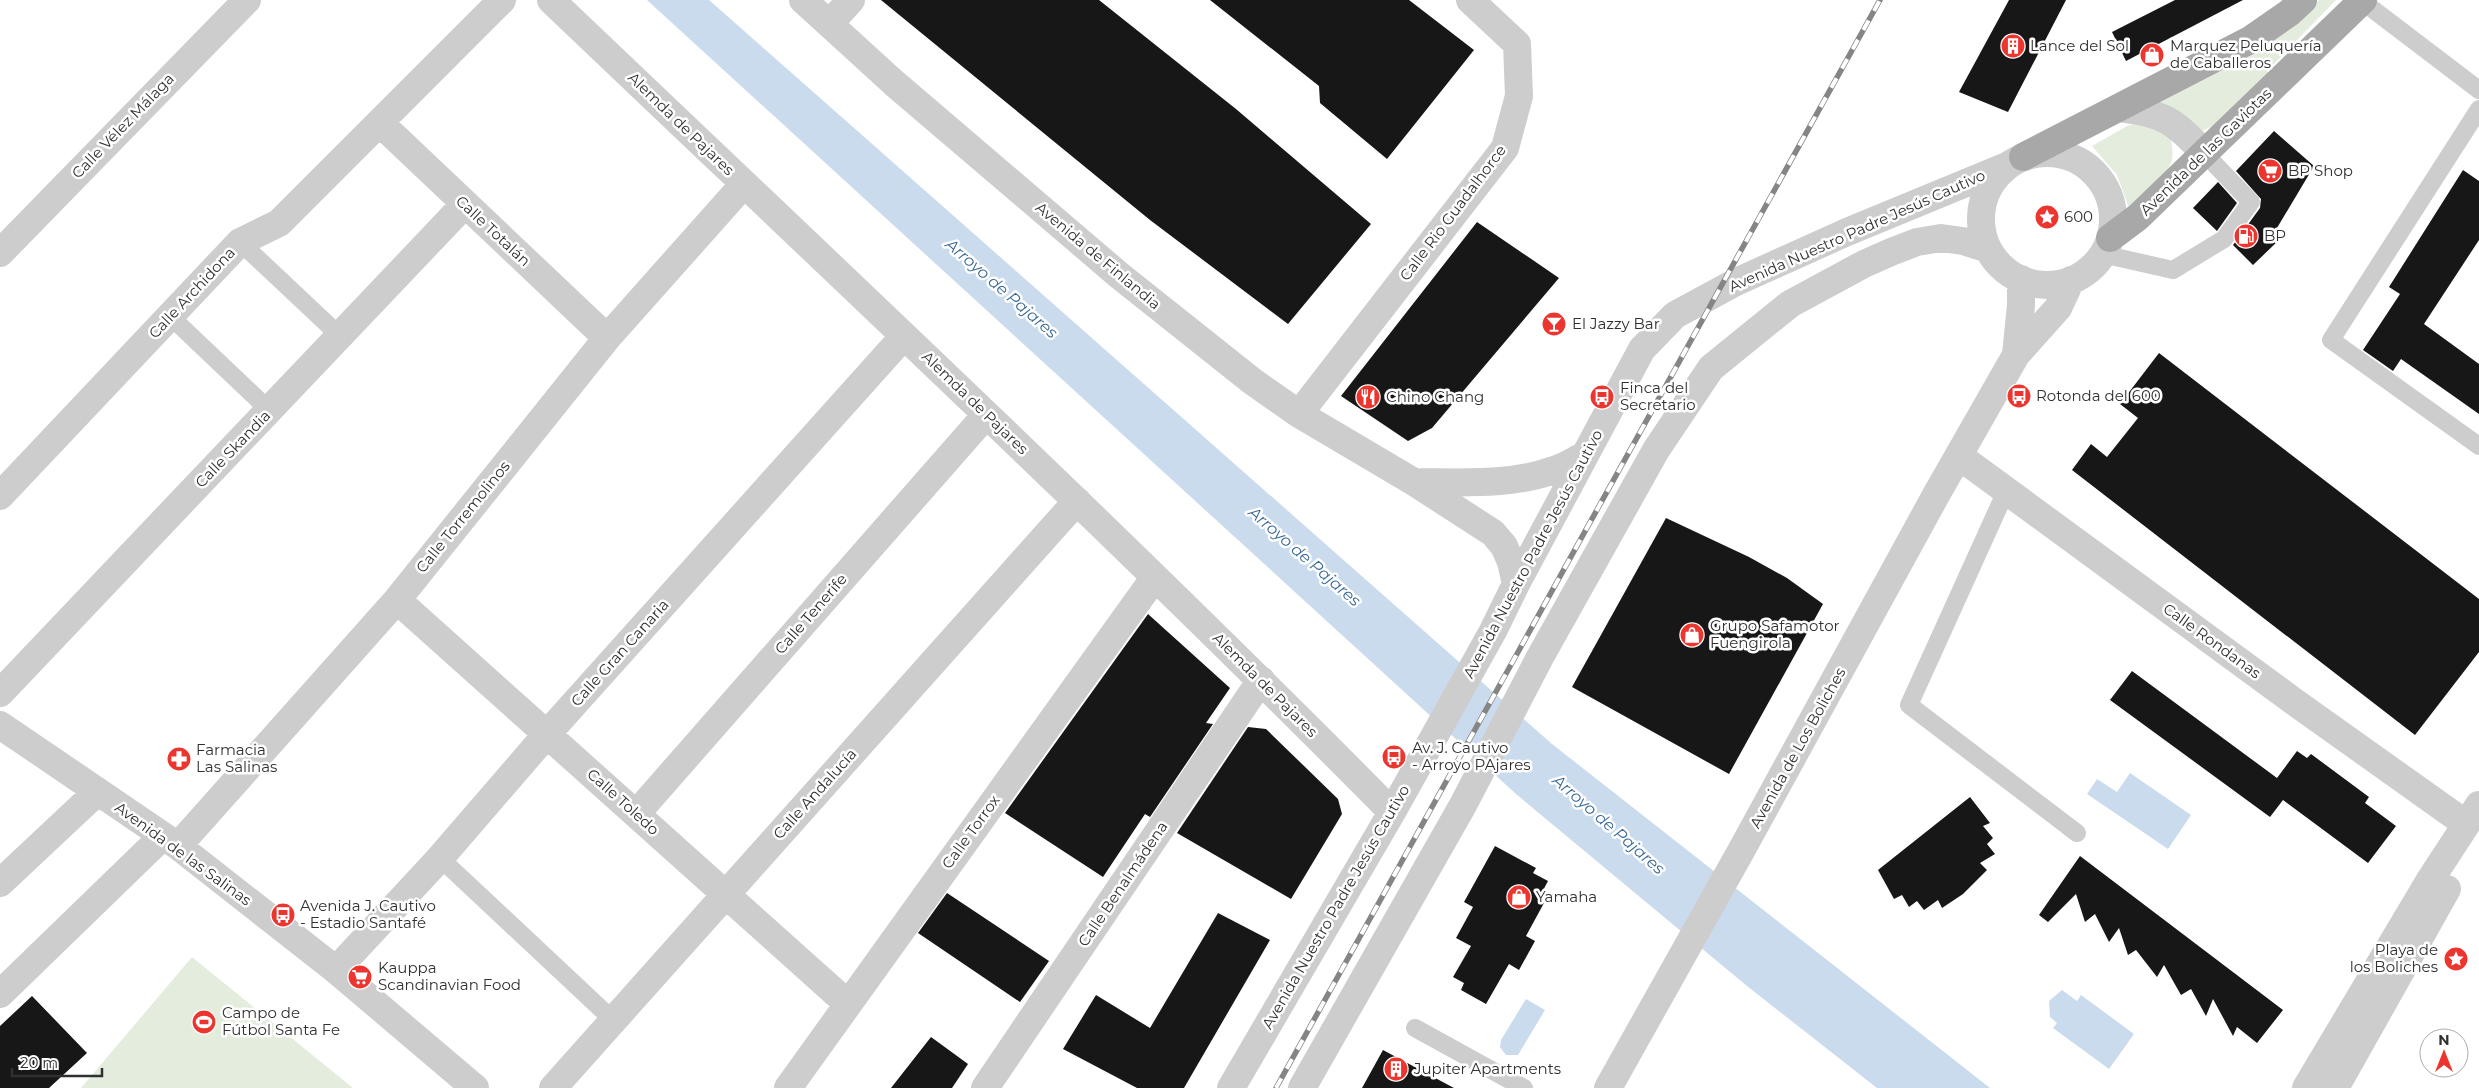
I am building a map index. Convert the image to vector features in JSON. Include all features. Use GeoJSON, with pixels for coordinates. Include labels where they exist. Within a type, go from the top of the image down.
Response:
{"type":"FeatureCollection","features":[{"type":"Feature","properties":{"kind":"main road"},"geometry":{"type":"LineString","coordinates":[[2015,161],[2250,40],[2289,13],[2303,0]]}},
{"type":"Feature","properties":{"kind":"main road","name":"Avenida de las Gaviotas"},"geometry":{"type":"LineString","coordinates":[[2106,246],[2363,1]]}},
{"type":"Feature","properties":{"kind":"street","name":"Calle Vélez Málaga"},"geometry":{"type":"LineString","coordinates":[[0,252],[247,0]]}},
{"type":"Feature","properties":{"kind":"street","name":"Calle Archidona"},"geometry":{"type":"LineString","coordinates":[[0,496],[240,242],[279,224],[502,0]]}},
{"type":"Feature","properties":{"kind":"street","name":"Alemda de Pajares"},"geometry":{"type":"LineString","coordinates":[[551,0],[1077,501],[1261,680],[1392,812]]}},
{"type":"Feature","properties":{"kind":"street","name":"Avenida de Finlandia"},"geometry":{"type":"LineString","coordinates":[[803,0],[828,12],[894,83],[1120,276],[1252,381],[1299,414],[1414,482],[1493,533],[1508,554],[1516,584]]}},
{"type":"Feature","properties":{"kind":"street"},"geometry":{"type":"LineString","coordinates":[[828,12],[850,0]]}},
{"type":"Feature","properties":{"kind":"street","name":"Calle Rio Guadalhorce"},"geometry":{"type":"LineString","coordinates":[[1299,414],[1505,148],[1520,96],[1517,44],[1470,0]]}},
{"type":"Feature","properties":{"kind":"street"},"geometry":{"type":"LineString","coordinates":[[2119,108],[2146,111],[2168,119],[2188,135],[2204,153]]}},
{"type":"Feature","properties":{"kind":"street","name":"Calle Totalán"},"geometry":{"type":"LineString","coordinates":[[380,123],[608,338]]}},
{"type":"Feature","properties":{"kind":"street"},"geometry":{"type":"LineString","coordinates":[[2041,153],[2063,155],[2082,163],[2099,177],[2109,196],[2113,217],[2106,246],[2088,270],[2071,280],[2054,284],[2037,284],[2020,279],[2001,266],[1988,249],[1982,222],[1985,195],[1994,178],[2015,161],[2041,153]]}},
{"type":"Feature","properties":{"kind":"street","name":"Avenida Nuestro Padre Jesús Cautivo"},"geometry":{"type":"LineString","coordinates":[[1231,1088],[1416,769],[1493,630],[1642,349],[1675,315],[1736,282],[1847,232],[2015,161]]}},
{"type":"Feature","properties":{"kind":"street","name":"Calle Torremolinos"},"geometry":{"type":"LineString","coordinates":[[0,994],[170,841],[397,600],[608,338],[744,184]]}},
{"type":"Feature","properties":{"kind":"street","name":"Calle Skandia"},"geometry":{"type":"LineString","coordinates":[[0,693],[465,204]]}},
{"type":"Feature","properties":{"kind":"street"},"geometry":{"type":"LineString","coordinates":[[1302,1088],[1463,805],[1539,659],[1656,450],[1711,368],[1790,304],[1884,255],[1917,242],[1941,238],[1963,241],[1988,249]]}},
{"type":"Feature","properties":{"kind":"street","name":"Avenida de Los Boliches"},"geometry":{"type":"LineString","coordinates":[[2016,355],[2020,279]]}},
{"type":"Feature","properties":{"kind":"street","name":"Avenida de Los Boliches"},"geometry":{"type":"LineString","coordinates":[[1608,1088],[2016,355],[2058,308],[2071,280]]}},
{"type":"Feature","properties":{"kind":"street","name":"Calle Gran Canaria"},"geometry":{"type":"LineString","coordinates":[[336,970],[440,858],[548,734],[904,336]]}},
{"type":"Feature","properties":{"kind":"street","name":"Calle Tenerife"},"geometry":{"type":"LineString","coordinates":[[636,814],[986,414]]}},
{"type":"Feature","properties":{"kind":"street"},"geometry":{"type":"LineString","coordinates":[[1414,482],[1472,482],[1526,477],[1554,470],[1586,455]]}},
{"type":"Feature","properties":{"kind":"street","name":"Calle Rondanas"},"geometry":{"type":"LineString","coordinates":[[1959,456],[2006,491],[2475,820]]}},
{"type":"Feature","properties":{"kind":"street","name":"Calle Andalucía"},"geometry":{"type":"LineString","coordinates":[[553,1088],[1077,501]]}},
{"type":"Feature","properties":{"kind":"street","name":"Calle Torrox"},"geometry":{"type":"LineString","coordinates":[[788,1088],[1155,577]]}},
{"type":"Feature","properties":{"kind":"street","name":"Calle Toledo"},"geometry":{"type":"LineString","coordinates":[[397,600],[848,1004]]}},
{"type":"Feature","properties":{"kind":"street","name":"Calle Benalmádena"},"geometry":{"type":"LineString","coordinates":[[985,1088],[1261,680]]}},
{"type":"Feature","properties":{"kind":"street","name":"Avenida de las Salinas"},"geometry":{"type":"LineString","coordinates":[[0,725],[170,841],[336,970],[475,1088]]}},
{"type":"Feature","properties":{"kind":"street"},"geometry":{"type":"LineString","coordinates":[[0,883],[97,792]]}},
{"type":"Feature","properties":{"kind":"street"},"geometry":{"type":"LineString","coordinates":[[2306,1088],[2475,820]]}},
{"type":"Feature","properties":{"kind":"street"},"geometry":{"type":"LineString","coordinates":[[2335,1088],[2475,820]]}},
{"type":"Feature","properties":{"kind":"lane"},"geometry":{"type":"LineString","coordinates":[[2363,1],[2479,90]]}},
{"type":"Feature","properties":{"kind":"lane"},"geometry":{"type":"LineString","coordinates":[[2479,109],[2331,340],[2479,446]]}},
{"type":"Feature","properties":{"kind":"lane"},"geometry":{"type":"LineString","coordinates":[[2106,246],[2173,270],[2224,239],[2251,202],[2204,153]]}},
{"type":"Feature","properties":{"kind":"lane"},"geometry":{"type":"LineString","coordinates":[[240,242],[340,336]]}},
{"type":"Feature","properties":{"kind":"lane"},"geometry":{"type":"LineString","coordinates":[[170,316],[269,410]]}},
{"type":"Feature","properties":{"kind":"lane"},"geometry":{"type":"LineString","coordinates":[[2006,491],[1909,705],[2077,833]]}},
{"type":"Feature","properties":{"kind":"lane"},"geometry":{"type":"LineString","coordinates":[[440,858],[614,1021]]}},
{"type":"Feature","properties":{"kind":"lane"},"geometry":{"type":"LineString","coordinates":[[1415,1028],[1524,1088]]}},
{"type":"Feature","properties":{"kind":"green space"},"geometry":{"type":"Polygon","coordinates":[[[2319,0],[2336,0],[2267,71],[2272,78],[2215,125],[2200,132],[2179,113],[2155,100],[2244,60],[2290,28],[2319,0]]]}},
{"type":"Feature","properties":{"kind":"green space"},"geometry":{"type":"Polygon","coordinates":[[[2138,123],[2153,125],[2171,139],[2172,157],[2171,163],[2164,174],[2129,208],[2117,175],[2092,146],[2127,126],[2138,123]]]}},
{"type":"Feature","properties":{"kind":"green space","name":"Campo de Fútbol Santa Fe"},"geometry":{"type":"Polygon","coordinates":[[[192,957],[353,1088],[81,1088],[192,957]]]}},
{"type":"Feature","properties":{"kind":"water","name":"Arroyo de Pajares"},"geometry":{"type":"Polygon","coordinates":[[[647,0],[709,0],[1552,744],[1990,1088],[1877,1088],[1747,986],[1516,794],[647,0]]]}},
{"type":"Feature","properties":{"kind":"water"},"geometry":{"type":"Polygon","coordinates":[[[2130,773],[2191,815],[2168,849],[2087,794],[2097,779],[2117,792],[2130,773]]]}},
{"type":"Feature","properties":{"kind":"water"},"geometry":{"type":"Polygon","coordinates":[[[2062,990],[2077,1001],[2081,995],[2134,1034],[2109,1069],[2053,1028],[2057,1023],[2050,1017],[2049,1001],[2062,990]]]}},
{"type":"Feature","properties":{"kind":"water"},"geometry":{"type":"Polygon","coordinates":[[[1526,999],[1545,1010],[1518,1055],[1506,1055],[1500,1047],[1501,1040],[1526,999]]]}},
{"type":"Feature","properties":{"kind":"building"},"geometry":{"type":"Polygon","coordinates":[[[881,0],[1099,0],[1236,109],[1371,224],[1288,324],[1150,220],[881,0]]]}},
{"type":"Feature","properties":{"kind":"building"},"geometry":{"type":"Polygon","coordinates":[[[1210,0],[1409,0],[1474,50],[1387,159],[1320,103],[1319,86],[1210,0]]]}},
{"type":"Feature","properties":{"kind":"building","name":"Lance del Sol"},"geometry":{"type":"Polygon","coordinates":[[[2009,0],[2066,0],[2008,112],[1959,92],[2009,0]]]}},
{"type":"Feature","properties":{"kind":"building"},"geometry":{"type":"Polygon","coordinates":[[[2175,0],[2243,0],[2126,61],[2112,32],[2175,0]]]}},
{"type":"Feature","properties":{"kind":"building"},"geometry":{"type":"Polygon","coordinates":[[[2274,131],[2314,166],[2274,233],[2280,239],[2253,265],[2233,245],[2260,208],[2261,199],[2236,171],[2274,131]]]}},
{"type":"Feature","properties":{"kind":"building"},"geometry":{"type":"Polygon","coordinates":[[[2463,170],[2479,181],[2479,240],[2424,324],[2479,364],[2479,414],[2401,359],[2393,371],[2363,350],[2400,294],[2389,287],[2463,170]]]}},
{"type":"Feature","properties":{"kind":"building"},"geometry":{"type":"Polygon","coordinates":[[[2218,182],[2237,203],[2217,231],[2193,208],[2218,182]]]}},
{"type":"Feature","properties":{"kind":"building"},"geometry":{"type":"Polygon","coordinates":[[[1477,222],[1559,278],[1432,428],[1408,441],[1341,396],[1477,222]]]}},
{"type":"Feature","properties":{"kind":"building"},"geometry":{"type":"Polygon","coordinates":[[[2159,353],[2479,599],[2479,652],[2415,735],[2072,470],[2091,444],[2107,457],[2138,418],[2120,404],[2159,353]]]}},
{"type":"Feature","properties":{"kind":"building"},"geometry":{"type":"Polygon","coordinates":[[[1666,518],[1749,557],[1787,578],[1823,604],[1729,774],[1572,687],[1666,518]]]}},
{"type":"Feature","properties":{"kind":"building"},"geometry":{"type":"Polygon","coordinates":[[[1148,614],[1230,688],[1206,723],[1213,724],[1150,817],[1145,814],[1103,877],[1005,813],[1148,614]]]}},
{"type":"Feature","properties":{"kind":"building"},"geometry":{"type":"Polygon","coordinates":[[[2132,671],[2277,778],[2297,751],[2307,758],[2311,754],[2369,797],[2365,803],[2396,826],[2368,863],[2283,800],[2270,817],[2110,700],[2132,671]]]}},
{"type":"Feature","properties":{"kind":"building"},"geometry":{"type":"Polygon","coordinates":[[[1248,727],[1266,729],[1338,799],[1342,814],[1291,899],[1177,833],[1248,727]]]}},
{"type":"Feature","properties":{"kind":"building"},"geometry":{"type":"Polygon","coordinates":[[[1970,797],[1990,823],[1983,826],[1993,838],[1987,844],[1995,854],[1980,863],[1987,870],[1963,894],[1942,908],[1938,900],[1924,910],[1917,901],[1909,907],[1902,895],[1894,899],[1878,870],[1970,797]]]}},
{"type":"Feature","properties":{"kind":"building"},"geometry":{"type":"Polygon","coordinates":[[[1495,846],[1536,868],[1533,873],[1548,881],[1538,900],[1544,903],[1526,936],[1535,941],[1519,970],[1509,964],[1486,1004],[1461,990],[1464,983],[1453,977],[1471,946],[1456,938],[1473,907],[1464,902],[1495,846]]]}},
{"type":"Feature","properties":{"kind":"building"},"geometry":{"type":"Polygon","coordinates":[[[2080,856],[2283,1010],[2257,1043],[2237,1027],[2233,1036],[2213,999],[2206,1016],[2191,989],[2181,995],[2164,965],[2157,977],[2136,950],[2128,955],[2119,928],[2109,942],[2095,914],[2085,922],[2076,894],[2048,922],[2039,915],[2080,856]]]}},
{"type":"Feature","properties":{"kind":"building"},"geometry":{"type":"Polygon","coordinates":[[[947,893],[1049,961],[1020,1002],[918,933],[947,893]]]}},
{"type":"Feature","properties":{"kind":"building"},"geometry":{"type":"Polygon","coordinates":[[[1218,913],[1270,940],[1184,1088],[1137,1088],[1063,1049],[1096,995],[1150,1028],[1218,913]]]}},
{"type":"Feature","properties":{"kind":"building"},"geometry":{"type":"Polygon","coordinates":[[[32,996],[87,1053],[49,1088],[0,1088],[0,1026],[32,996]]]}},
{"type":"Feature","properties":{"kind":"building"},"geometry":{"type":"Polygon","coordinates":[[[931,1037],[968,1064],[952,1088],[891,1088],[931,1037]]]}},
{"type":"Feature","properties":{"kind":"building","name":"Jupiter Apartments"},"geometry":{"type":"Polygon","coordinates":[[[1383,1050],[1454,1088],[1362,1088],[1383,1050]]]}},
{"type":"Feature","properties":{"kind":"railway"},"geometry":{"type":"LineString","coordinates":[[1276,1088],[1880,0]]}},
{"type":"Feature","properties":{"kind":"place","name":"Lance del Sol"},"geometry":{"type":"Point","coordinates":[2013,46]}},
{"type":"Feature","properties":{"kind":"place","name":"Marquez Peluquería de Caballeros"},"geometry":{"type":"Point","coordinates":[2152,55]}},
{"type":"Feature","properties":{"kind":"place","name":"BP Shop"},"geometry":{"type":"Point","coordinates":[2270,171]}},
{"type":"Feature","properties":{"kind":"place","name":"600"},"geometry":{"type":"Point","coordinates":[2047,217]}},
{"type":"Feature","properties":{"kind":"place","name":"BP"},"geometry":{"type":"Point","coordinates":[2246,236]}},
{"type":"Feature","properties":{"kind":"place","name":"El Jazzy Bar"},"geometry":{"type":"Point","coordinates":[1554,324]}},
{"type":"Feature","properties":{"kind":"place","name":"Rotonda del 600"},"geometry":{"type":"Point","coordinates":[2019,396]}},
{"type":"Feature","properties":{"kind":"place","name":"Chino Chang"},"geometry":{"type":"Point","coordinates":[1368,397]}},
{"type":"Feature","properties":{"kind":"place","name":"Finca del Secretario"},"geometry":{"type":"Point","coordinates":[1602,397]}},
{"type":"Feature","properties":{"kind":"place","name":"Grupo Safamotor Fuengirola"},"geometry":{"type":"Point","coordinates":[1692,635]}},
{"type":"Feature","properties":{"kind":"place","name":"Av. J. Cautivo - Arroyo PAjares"},"geometry":{"type":"Point","coordinates":[1394,757]}},
{"type":"Feature","properties":{"kind":"place","name":"Farmacia Las Salinas"},"geometry":{"type":"Point","coordinates":[179,759]}},
{"type":"Feature","properties":{"kind":"place","name":"Yamaha"},"geometry":{"type":"Point","coordinates":[1519,897]}},
{"type":"Feature","properties":{"kind":"place","name":"Avenida J. Cautivo - Estadio Santafé"},"geometry":{"type":"Point","coordinates":[283,915]}},
{"type":"Feature","properties":{"kind":"place","name":"Playa de los Boliches"},"geometry":{"type":"Point","coordinates":[2456,959]}},
{"type":"Feature","properties":{"kind":"place","name":"Kauppa Scandinavian Food"},"geometry":{"type":"Point","coordinates":[360,977]}},
{"type":"Feature","properties":{"kind":"place","name":"Campo de Fútbol Santa Fe"},"geometry":{"type":"Point","coordinates":[204,1022]}},
{"type":"Feature","properties":{"kind":"place","name":"Jupiter Apartments"},"geometry":{"type":"Point","coordinates":[1396,1069]}}]}
